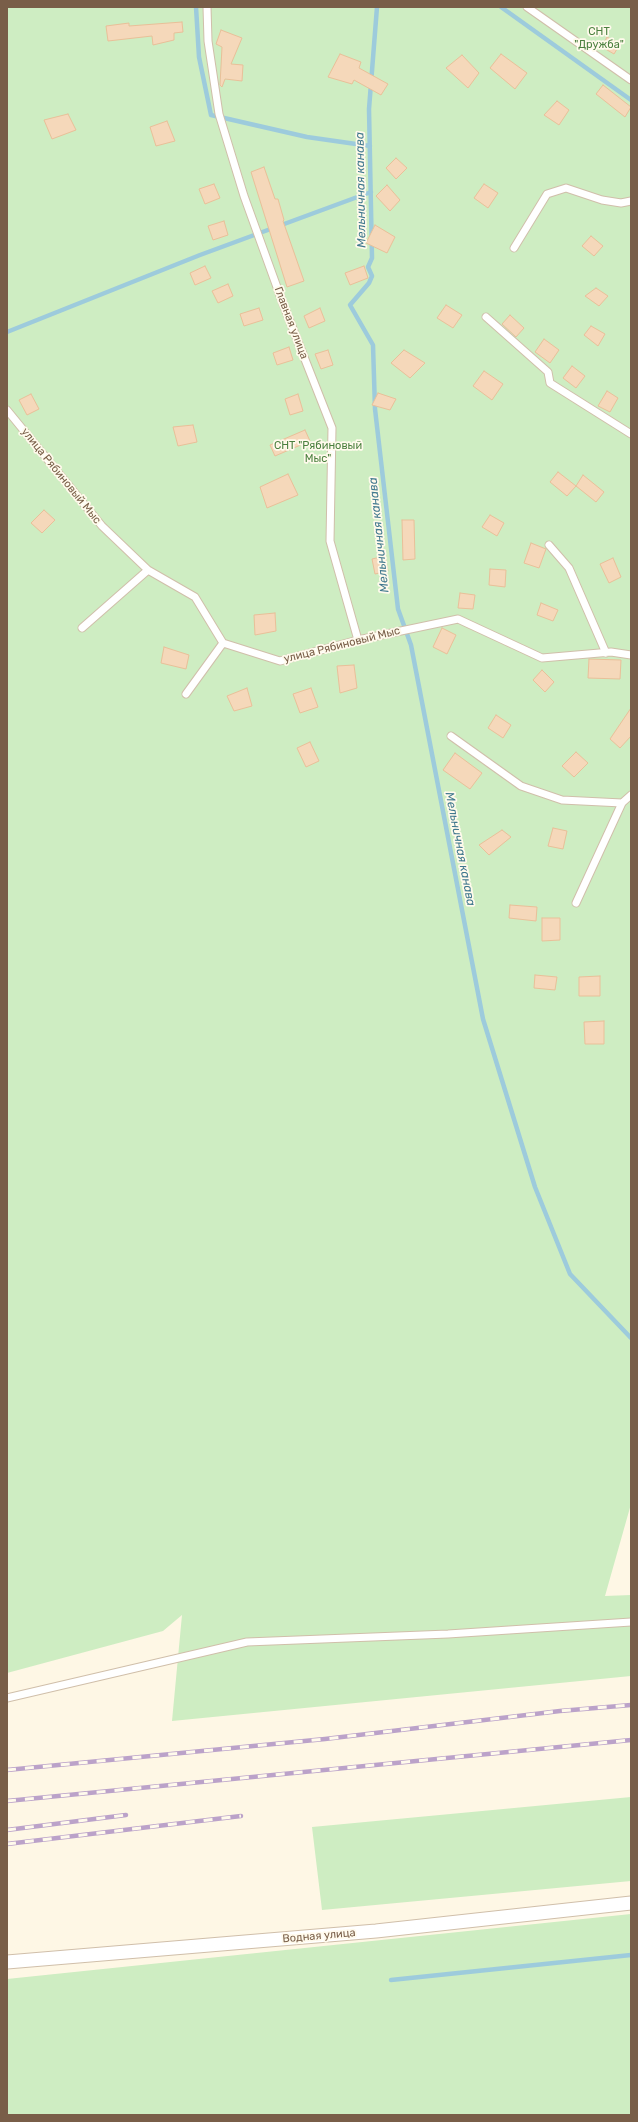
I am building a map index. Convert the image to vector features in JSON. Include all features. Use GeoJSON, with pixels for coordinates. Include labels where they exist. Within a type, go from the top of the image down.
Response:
{"type":"FeatureCollection","features":[{"type":"Feature","properties":{"kind":"street","name":"Водная улица"},"geometry":{"type":"LineString","coordinates":[[7,1962],[376,1931],[631,1903]]}},
{"type":"Feature","properties":{"kind":"lane","name":"Главная улица"},"geometry":{"type":"LineString","coordinates":[[207,7],[208,41],[219,114],[250,211],[282,301],[332,428],[330,541],[358,640]]}},
{"type":"Feature","properties":{"kind":"lane"},"geometry":{"type":"LineString","coordinates":[[527,7],[631,80]]}},
{"type":"Feature","properties":{"kind":"lane"},"geometry":{"type":"LineString","coordinates":[[514,248],[547,194],[566,188],[602,200],[621,204],[631,201]]}},
{"type":"Feature","properties":{"kind":"lane"},"geometry":{"type":"LineString","coordinates":[[486,317],[548,372],[550,383],[631,434]]}},
{"type":"Feature","properties":{"kind":"lane","name":"улица Рябиновый Мыс"},"geometry":{"type":"LineString","coordinates":[[7,410],[102,526],[148,570],[194,597],[224,644],[280,661],[358,640],[458,619],[542,658],[606,653],[631,655]]}},
{"type":"Feature","properties":{"kind":"lane"},"geometry":{"type":"LineString","coordinates":[[549,545],[570,568],[606,653]]}},
{"type":"Feature","properties":{"kind":"lane"},"geometry":{"type":"LineString","coordinates":[[82,628],[148,570]]}},
{"type":"Feature","properties":{"kind":"lane"},"geometry":{"type":"LineString","coordinates":[[186,694],[224,644]]}},
{"type":"Feature","properties":{"kind":"lane"},"geometry":{"type":"LineString","coordinates":[[451,736],[520,786],[562,800],[622,803]]}},
{"type":"Feature","properties":{"kind":"lane"},"geometry":{"type":"LineString","coordinates":[[576,903],[622,803],[631,795]]}},
{"type":"Feature","properties":{"kind":"lane"},"geometry":{"type":"LineString","coordinates":[[7,1698],[248,1642],[448,1634],[631,1622]]}},
{"type":"Feature","properties":{"kind":"green space"},"geometry":{"type":"Polygon","coordinates":[[[7,7],[631,7],[631,1504],[605,1596],[631,1595],[631,1676],[172,1721],[182,1615],[163,1631],[7,1673],[7,7]]]}},
{"type":"Feature","properties":{"kind":"green space"},"geometry":{"type":"Polygon","coordinates":[[[631,1797],[631,1881],[322,1910],[312,1827],[631,1797]]]}},
{"type":"Feature","properties":{"kind":"green space"},"geometry":{"type":"Polygon","coordinates":[[[631,1914],[631,2115],[7,2115],[7,1979],[631,1914]]]}},
{"type":"Feature","properties":{"kind":"building"},"geometry":{"type":"Polygon","coordinates":[[[182,22],[183,32],[174,33],[174,40],[153,45],[152,36],[108,41],[106,26],[129,23],[129,26],[182,22]]]}},
{"type":"Feature","properties":{"kind":"building"},"geometry":{"type":"Polygon","coordinates":[[[221,30],[242,38],[231,64],[243,65],[242,81],[225,79],[222,87],[220,85],[222,47],[216,44],[221,30]]]}},
{"type":"Feature","properties":{"kind":"building"},"geometry":{"type":"Polygon","coordinates":[[[607,37],[620,44],[614,54],[602,47],[607,37]]]}},
{"type":"Feature","properties":{"kind":"building"},"geometry":{"type":"Polygon","coordinates":[[[340,54],[361,62],[359,68],[388,84],[381,95],[354,80],[352,84],[328,77],[340,54]]]}},
{"type":"Feature","properties":{"kind":"building"},"geometry":{"type":"Polygon","coordinates":[[[501,54],[527,73],[515,89],[490,68],[501,54]]]}},
{"type":"Feature","properties":{"kind":"building"},"geometry":{"type":"Polygon","coordinates":[[[462,55],[479,73],[468,88],[446,68],[462,55]]]}},
{"type":"Feature","properties":{"kind":"building"},"geometry":{"type":"Polygon","coordinates":[[[603,85],[631,107],[625,117],[596,94],[603,85]]]}},
{"type":"Feature","properties":{"kind":"building"},"geometry":{"type":"Polygon","coordinates":[[[557,101],[569,110],[559,125],[544,115],[557,101]]]}},
{"type":"Feature","properties":{"kind":"building"},"geometry":{"type":"Polygon","coordinates":[[[68,114],[76,130],[52,139],[44,120],[68,114]]]}},
{"type":"Feature","properties":{"kind":"building"},"geometry":{"type":"Polygon","coordinates":[[[167,121],[175,141],[156,146],[150,127],[167,121]]]}},
{"type":"Feature","properties":{"kind":"building"},"geometry":{"type":"Polygon","coordinates":[[[396,158],[407,168],[396,179],[386,168],[396,158]]]}},
{"type":"Feature","properties":{"kind":"building"},"geometry":{"type":"Polygon","coordinates":[[[264,167],[275,199],[278,199],[283,221],[304,281],[287,287],[251,172],[264,167]]]}},
{"type":"Feature","properties":{"kind":"building"},"geometry":{"type":"Polygon","coordinates":[[[214,184],[220,198],[205,204],[199,189],[214,184]]]}},
{"type":"Feature","properties":{"kind":"building"},"geometry":{"type":"Polygon","coordinates":[[[484,184],[498,193],[488,208],[474,198],[484,184]]]}},
{"type":"Feature","properties":{"kind":"building"},"geometry":{"type":"Polygon","coordinates":[[[387,185],[400,200],[390,211],[376,196],[387,185]]]}},
{"type":"Feature","properties":{"kind":"building"},"geometry":{"type":"Polygon","coordinates":[[[224,221],[228,235],[213,240],[208,226],[224,221]]]}},
{"type":"Feature","properties":{"kind":"building"},"geometry":{"type":"Polygon","coordinates":[[[375,225],[395,237],[387,253],[366,243],[375,225]]]}},
{"type":"Feature","properties":{"kind":"building"},"geometry":{"type":"Polygon","coordinates":[[[591,236],[603,246],[594,256],[582,246],[591,236]]]}},
{"type":"Feature","properties":{"kind":"building"},"geometry":{"type":"Polygon","coordinates":[[[205,266],[211,278],[195,285],[190,273],[205,266]]]}},
{"type":"Feature","properties":{"kind":"building"},"geometry":{"type":"Polygon","coordinates":[[[364,266],[368,278],[350,285],[345,273],[364,266]]]}},
{"type":"Feature","properties":{"kind":"building"},"geometry":{"type":"Polygon","coordinates":[[[228,284],[233,296],[218,303],[212,291],[228,284]]]}},
{"type":"Feature","properties":{"kind":"building"},"geometry":{"type":"Polygon","coordinates":[[[596,288],[608,296],[599,306],[585,296],[596,288]]]}},
{"type":"Feature","properties":{"kind":"building"},"geometry":{"type":"Polygon","coordinates":[[[446,305],[462,315],[453,328],[437,318],[446,305]]]}},
{"type":"Feature","properties":{"kind":"building"},"geometry":{"type":"Polygon","coordinates":[[[259,308],[263,320],[244,326],[240,314],[259,308]]]}},
{"type":"Feature","properties":{"kind":"building"},"geometry":{"type":"Polygon","coordinates":[[[320,308],[325,321],[309,328],[304,316],[320,308]]]}},
{"type":"Feature","properties":{"kind":"building"},"geometry":{"type":"Polygon","coordinates":[[[510,315],[524,328],[516,337],[502,324],[510,315]]]}},
{"type":"Feature","properties":{"kind":"building"},"geometry":{"type":"Polygon","coordinates":[[[591,326],[605,334],[598,346],[584,335],[591,326]]]}},
{"type":"Feature","properties":{"kind":"building"},"geometry":{"type":"Polygon","coordinates":[[[544,339],[559,350],[550,363],[535,352],[544,339]]]}},
{"type":"Feature","properties":{"kind":"building"},"geometry":{"type":"Polygon","coordinates":[[[289,347],[293,360],[277,365],[273,353],[289,347]]]}},
{"type":"Feature","properties":{"kind":"building"},"geometry":{"type":"Polygon","coordinates":[[[328,350],[333,365],[321,369],[315,354],[328,350]]]}},
{"type":"Feature","properties":{"kind":"building"},"geometry":{"type":"Polygon","coordinates":[[[404,350],[425,363],[410,378],[391,363],[404,350]]]}},
{"type":"Feature","properties":{"kind":"building"},"geometry":{"type":"Polygon","coordinates":[[[572,366],[585,376],[576,388],[563,378],[572,366]]]}},
{"type":"Feature","properties":{"kind":"building"},"geometry":{"type":"Polygon","coordinates":[[[484,371],[503,384],[492,400],[473,386],[484,371]]]}},
{"type":"Feature","properties":{"kind":"building"},"geometry":{"type":"Polygon","coordinates":[[[607,391],[618,398],[610,412],[598,406],[607,391]]]}},
{"type":"Feature","properties":{"kind":"building"},"geometry":{"type":"Polygon","coordinates":[[[378,393],[396,399],[390,410],[372,405],[378,393]]]}},
{"type":"Feature","properties":{"kind":"building"},"geometry":{"type":"Polygon","coordinates":[[[31,394],[39,409],[27,415],[19,400],[31,394]]]}},
{"type":"Feature","properties":{"kind":"building"},"geometry":{"type":"Polygon","coordinates":[[[298,394],[303,411],[290,415],[285,399],[298,394]]]}},
{"type":"Feature","properties":{"kind":"building"},"geometry":{"type":"Polygon","coordinates":[[[193,425],[197,442],[178,446],[173,427],[193,425]]]}},
{"type":"Feature","properties":{"kind":"building"},"geometry":{"type":"Polygon","coordinates":[[[305,430],[310,441],[275,456],[270,445],[305,430]]]}},
{"type":"Feature","properties":{"kind":"building"},"geometry":{"type":"Polygon","coordinates":[[[558,472],[576,486],[567,496],[550,482],[558,472]]]}},
{"type":"Feature","properties":{"kind":"building"},"geometry":{"type":"Polygon","coordinates":[[[288,474],[298,495],[267,508],[260,487],[288,474]]]}},
{"type":"Feature","properties":{"kind":"building"},"geometry":{"type":"Polygon","coordinates":[[[583,475],[604,492],[596,502],[576,486],[583,475]]]}},
{"type":"Feature","properties":{"kind":"building"},"geometry":{"type":"Polygon","coordinates":[[[44,510],[55,520],[42,533],[31,523],[44,510]]]}},
{"type":"Feature","properties":{"kind":"building"},"geometry":{"type":"Polygon","coordinates":[[[490,515],[504,523],[497,536],[482,527],[490,515]]]}},
{"type":"Feature","properties":{"kind":"building"},"geometry":{"type":"Polygon","coordinates":[[[402,520],[414,520],[415,559],[403,560],[402,520]]]}},
{"type":"Feature","properties":{"kind":"building"},"geometry":{"type":"Polygon","coordinates":[[[531,543],[546,549],[539,568],[524,563],[531,543]]]}},
{"type":"Feature","properties":{"kind":"building"},"geometry":{"type":"Polygon","coordinates":[[[385,556],[388,571],[375,574],[372,559],[385,556]]]}},
{"type":"Feature","properties":{"kind":"building"},"geometry":{"type":"Polygon","coordinates":[[[613,558],[621,577],[609,583],[600,564],[613,558]]]}},
{"type":"Feature","properties":{"kind":"building"},"geometry":{"type":"Polygon","coordinates":[[[490,569],[506,570],[505,587],[489,585],[490,569]]]}},
{"type":"Feature","properties":{"kind":"building"},"geometry":{"type":"Polygon","coordinates":[[[460,593],[475,595],[473,609],[458,608],[460,593]]]}},
{"type":"Feature","properties":{"kind":"building"},"geometry":{"type":"Polygon","coordinates":[[[541,603],[558,610],[553,621],[537,615],[541,603]]]}},
{"type":"Feature","properties":{"kind":"building"},"geometry":{"type":"Polygon","coordinates":[[[275,613],[276,631],[255,635],[254,615],[275,613]]]}},
{"type":"Feature","properties":{"kind":"building"},"geometry":{"type":"Polygon","coordinates":[[[442,628],[456,635],[447,654],[433,647],[442,628]]]}},
{"type":"Feature","properties":{"kind":"building"},"geometry":{"type":"Polygon","coordinates":[[[164,647],[189,655],[186,669],[161,663],[164,647]]]}},
{"type":"Feature","properties":{"kind":"building"},"geometry":{"type":"Polygon","coordinates":[[[589,659],[621,660],[620,679],[588,678],[589,659]]]}},
{"type":"Feature","properties":{"kind":"building"},"geometry":{"type":"Polygon","coordinates":[[[354,665],[357,688],[340,693],[337,666],[354,665]]]}},
{"type":"Feature","properties":{"kind":"building"},"geometry":{"type":"Polygon","coordinates":[[[542,670],[554,682],[545,692],[533,680],[542,670]]]}},
{"type":"Feature","properties":{"kind":"building"},"geometry":{"type":"Polygon","coordinates":[[[247,688],[252,706],[234,711],[227,696],[247,688]]]}},
{"type":"Feature","properties":{"kind":"building"},"geometry":{"type":"Polygon","coordinates":[[[311,688],[318,707],[300,713],[293,694],[311,688]]]}},
{"type":"Feature","properties":{"kind":"building"},"geometry":{"type":"Polygon","coordinates":[[[631,708],[631,736],[620,748],[610,739],[631,708]]]}},
{"type":"Feature","properties":{"kind":"building"},"geometry":{"type":"Polygon","coordinates":[[[496,715],[511,725],[503,738],[488,728],[496,715]]]}},
{"type":"Feature","properties":{"kind":"building"},"geometry":{"type":"Polygon","coordinates":[[[310,742],[319,761],[306,767],[297,748],[310,742]]]}},
{"type":"Feature","properties":{"kind":"building"},"geometry":{"type":"Polygon","coordinates":[[[576,752],[588,763],[574,777],[562,766],[576,752]]]}},
{"type":"Feature","properties":{"kind":"building"},"geometry":{"type":"Polygon","coordinates":[[[455,753],[482,773],[470,789],[443,770],[455,753]]]}},
{"type":"Feature","properties":{"kind":"building"},"geometry":{"type":"Polygon","coordinates":[[[553,828],[567,831],[563,849],[548,846],[553,828]]]}},
{"type":"Feature","properties":{"kind":"building"},"geometry":{"type":"Polygon","coordinates":[[[502,830],[511,837],[489,855],[479,845],[502,830]]]}},
{"type":"Feature","properties":{"kind":"building"},"geometry":{"type":"Polygon","coordinates":[[[510,905],[537,907],[536,921],[509,918],[510,905]]]}},
{"type":"Feature","properties":{"kind":"building"},"geometry":{"type":"Polygon","coordinates":[[[542,918],[560,918],[560,940],[542,941],[542,918]]]}},
{"type":"Feature","properties":{"kind":"building"},"geometry":{"type":"Polygon","coordinates":[[[535,975],[557,977],[555,990],[534,988],[535,975]]]}},
{"type":"Feature","properties":{"kind":"building"},"geometry":{"type":"Polygon","coordinates":[[[600,976],[600,996],[579,996],[579,977],[600,976]]]}},
{"type":"Feature","properties":{"kind":"building"},"geometry":{"type":"Polygon","coordinates":[[[604,1021],[604,1044],[585,1044],[584,1022],[604,1021]]]}},
{"type":"Feature","properties":{"kind":"waterway"},"geometry":{"type":"LineString","coordinates":[[196,7],[199,57],[211,115],[307,137],[370,146]]}},
{"type":"Feature","properties":{"kind":"waterway","name":"Мельничная канава"},"geometry":{"type":"LineString","coordinates":[[377,7],[369,109],[372,258],[368,267],[372,276],[369,283],[350,305],[373,345],[375,409],[398,609],[411,645],[483,1019],[535,1187],[570,1274],[631,1338]]}},
{"type":"Feature","properties":{"kind":"waterway"},"geometry":{"type":"LineString","coordinates":[[501,7],[631,100]]}},
{"type":"Feature","properties":{"kind":"waterway"},"geometry":{"type":"LineString","coordinates":[[7,332],[200,255],[371,192]]}},
{"type":"Feature","properties":{"kind":"waterway"},"geometry":{"type":"LineString","coordinates":[[391,1980],[631,1955]]}},
{"type":"Feature","properties":{"kind":"railway"},"geometry":{"type":"LineString","coordinates":[[7,1770],[325,1739],[560,1711],[631,1705]]}},
{"type":"Feature","properties":{"kind":"railway"},"geometry":{"type":"LineString","coordinates":[[7,1801],[631,1740]]}},
{"type":"Feature","properties":{"kind":"railway"},"geometry":{"type":"LineString","coordinates":[[7,1830],[126,1815]]}},
{"type":"Feature","properties":{"kind":"railway"},"geometry":{"type":"LineString","coordinates":[[7,1844],[241,1816]]}},
{"type":"Feature","properties":{"kind":"park label","name":"СНТ \"Дружба\""},"geometry":{"type":"Point","coordinates":[599,38]}},
{"type":"Feature","properties":{"kind":"park label","name":"СНТ \"Рябиновый Мыс\""},"geometry":{"type":"Point","coordinates":[318,452]}}]}
